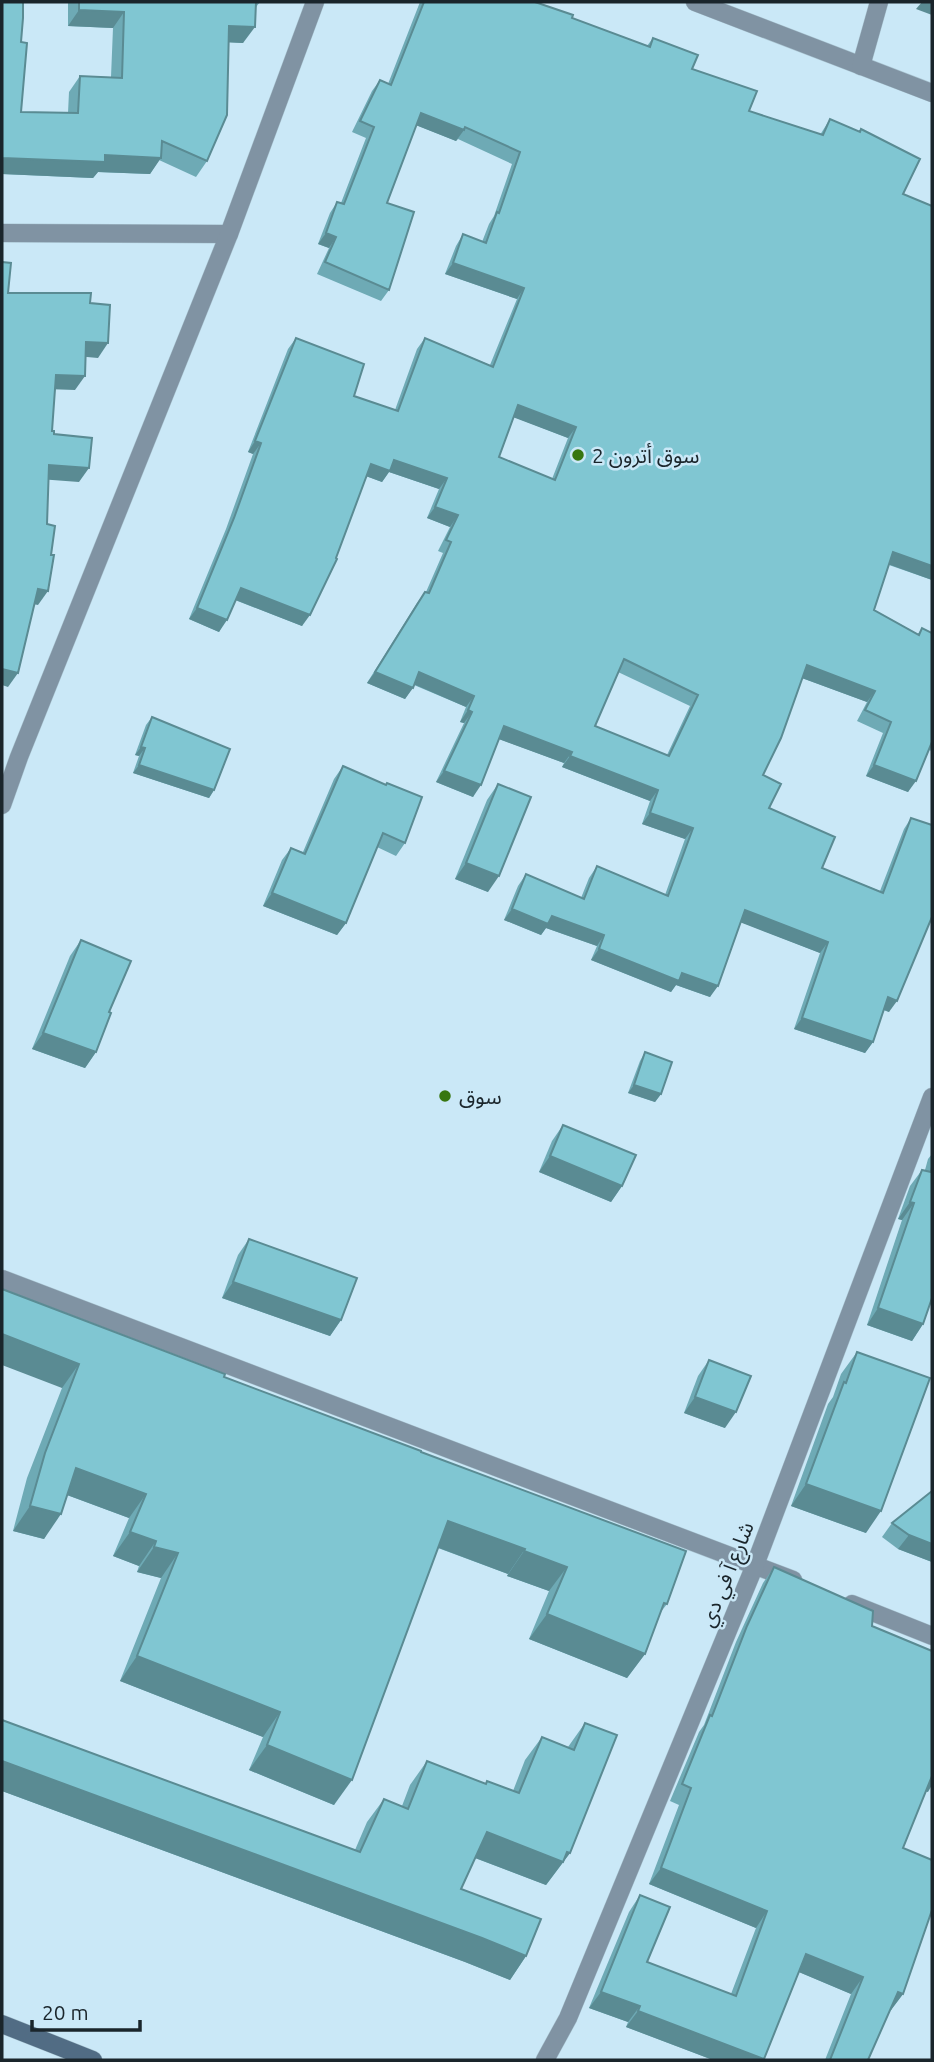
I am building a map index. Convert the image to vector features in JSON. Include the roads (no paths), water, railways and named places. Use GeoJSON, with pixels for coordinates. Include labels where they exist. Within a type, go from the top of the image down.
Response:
{"type":"FeatureCollection","features":[{"type":"Feature","properties":{"kind":"main road"},"geometry":{"type":"LineString","coordinates":[[2,2024],[93,2060]]}},
{"type":"Feature","properties":{"kind":"street"},"geometry":{"type":"LineString","coordinates":[[2,805],[229,234],[315,2]]}},
{"type":"Feature","properties":{"kind":"street"},"geometry":{"type":"LineString","coordinates":[[695,2],[932,93]]}},
{"type":"Feature","properties":{"kind":"street"},"geometry":{"type":"LineString","coordinates":[[861,66],[879,2]]}},
{"type":"Feature","properties":{"kind":"street"},"geometry":{"type":"LineString","coordinates":[[2,233],[229,234]]}},
{"type":"Feature","properties":{"kind":"street","name":"شارع آ في دي"},"geometry":{"type":"LineString","coordinates":[[545,2060],[568,2018],[755,1565],[932,1097]]}},
{"type":"Feature","properties":{"kind":"street"},"geometry":{"type":"LineString","coordinates":[[2,1279],[806,1586]]}},
{"type":"Feature","properties":{"kind":"street"},"geometry":{"type":"LineString","coordinates":[[831,1596],[932,1636]]}},
{"type":"Feature","properties":{"kind":"place","name":"سوق أترون 2"},"geometry":{"type":"Point","coordinates":[578,455]}},
{"type":"Feature","properties":{"kind":"place","name":"سوق"},"geometry":{"type":"Point","coordinates":[445,1096]}}]}
